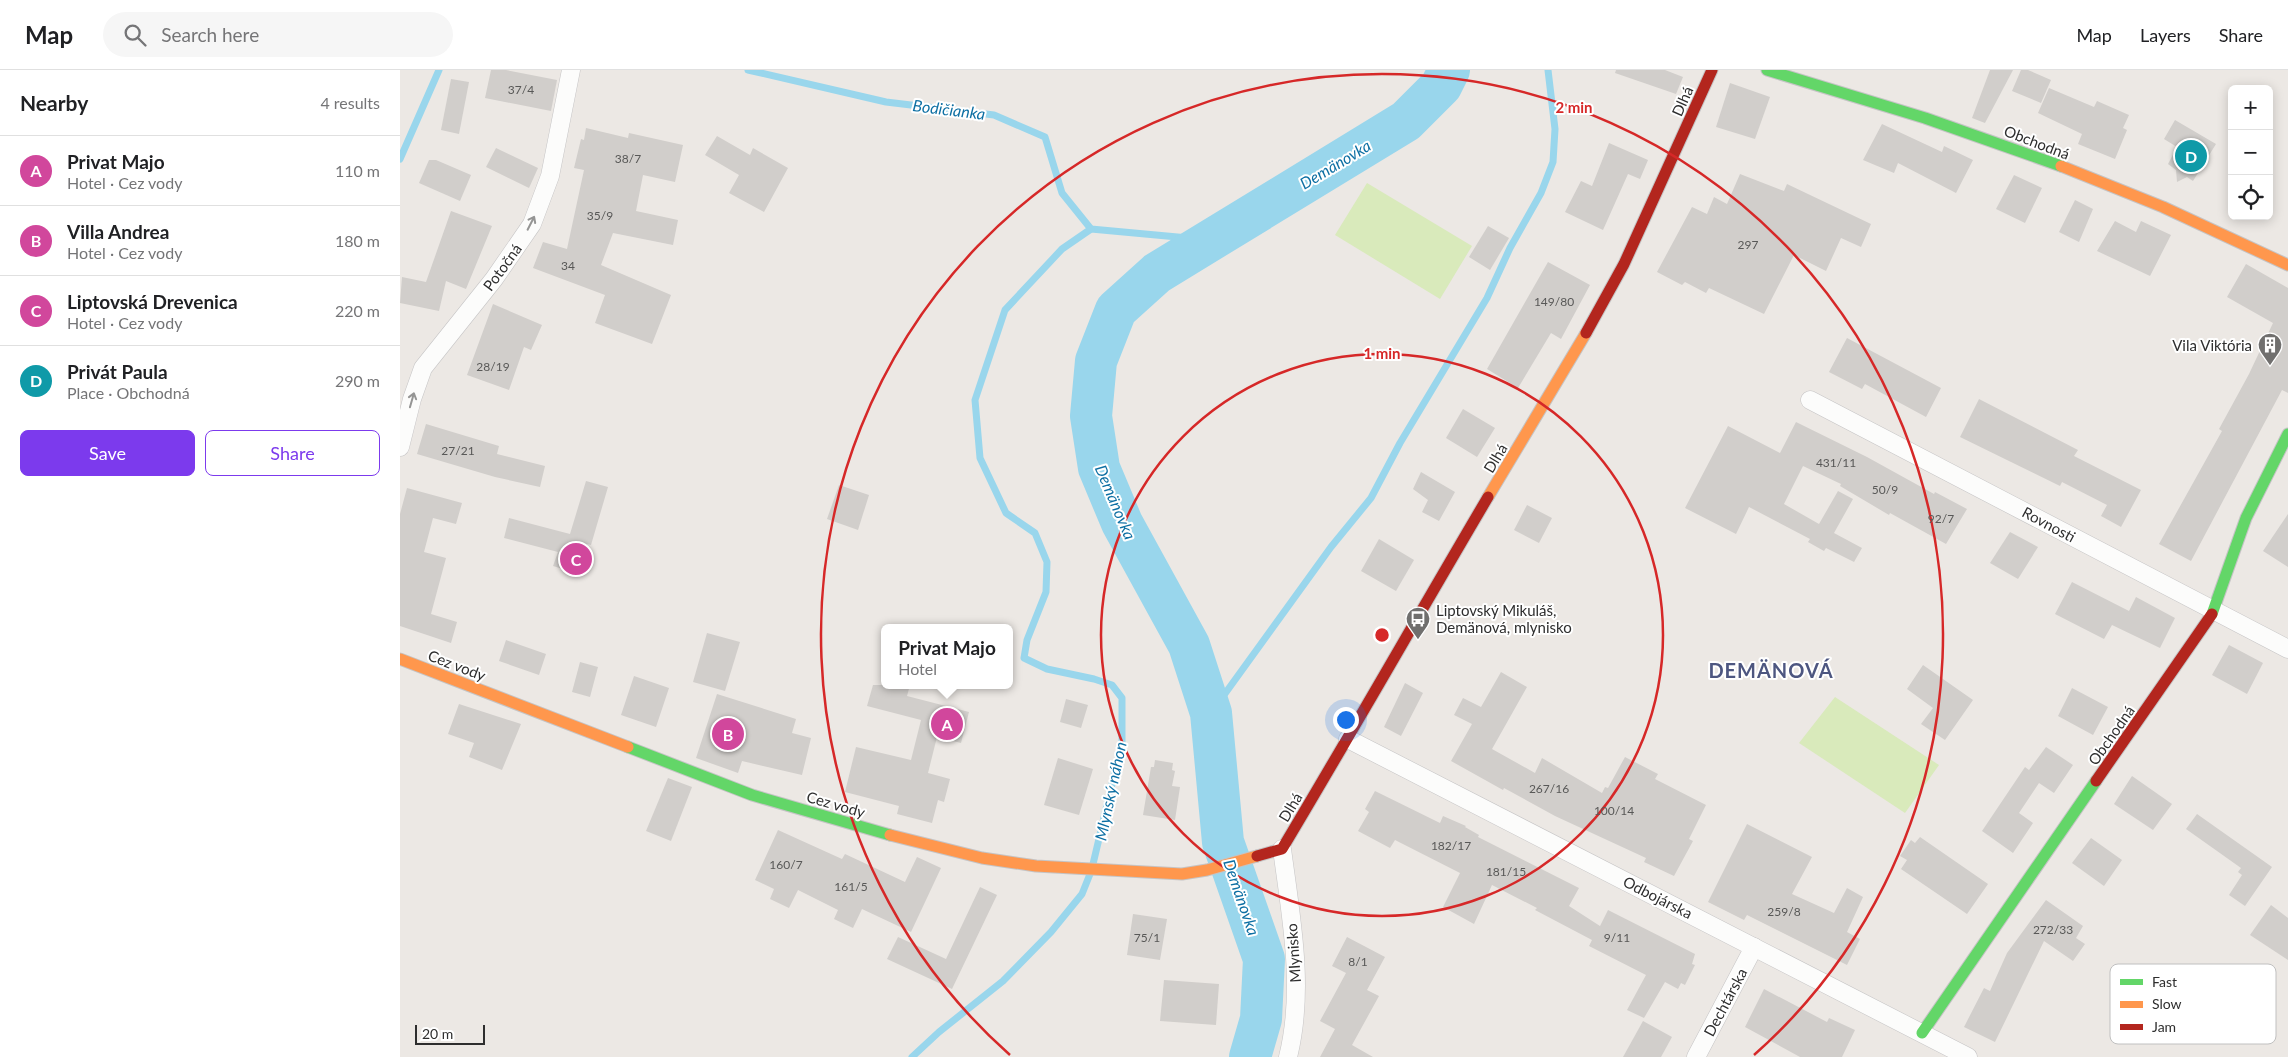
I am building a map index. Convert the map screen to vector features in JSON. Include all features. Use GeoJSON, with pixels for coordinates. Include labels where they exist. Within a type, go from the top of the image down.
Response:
{"type":"FeatureCollection","features":[{"type":"Feature","properties":{"kind":"street","name":"Potočná"},"geometry":{"type":"LineString","coordinates":[[400,447],[412,399],[423,368],[494,280],[532,224],[550,176],[571,70]]}},
{"type":"Feature","properties":{"kind":"street","name":"Dlhá"},"geometry":{"type":"LineString","coordinates":[[1282,849],[1598,313],[1624,264],[1712,70]]}},
{"type":"Feature","properties":{"kind":"street","name":"Obchodná"},"geometry":{"type":"LineString","coordinates":[[1767,70],[1926,118],[2026,153],[2207,225],[2288,265]]}},
{"type":"Feature","properties":{"kind":"street","name":"Rovnosti"},"geometry":{"type":"LineString","coordinates":[[1810,400],[2288,649]]}},
{"type":"Feature","properties":{"kind":"street","name":"Obchodná"},"geometry":{"type":"LineString","coordinates":[[1922,1033],[2214,611],[2246,518],[2288,434]]}},
{"type":"Feature","properties":{"kind":"street","name":"Cez vody"},"geometry":{"type":"LineString","coordinates":[[400,659],[752,794],[914,842],[982,858],[1012,864],[1182,874],[1208,870],[1282,849]]}},
{"type":"Feature","properties":{"kind":"street","name":"Odbojárska"},"geometry":{"type":"LineString","coordinates":[[1348,739],[1968,1057]]}},
{"type":"Feature","properties":{"kind":"street","name":"Mlynisko"},"geometry":{"type":"LineString","coordinates":[[1282,849],[1290,904],[1296,984],[1294,1019],[1288,1057]]}},
{"type":"Feature","properties":{"kind":"street","name":"Dechtárska"},"geometry":{"type":"LineString","coordinates":[[1696,1057],[1754,947]]}},
{"type":"Feature","properties":{"kind":"green space"},"geometry":{"type":"Polygon","coordinates":[[[1367,183],[1472,246],[1440,299],[1335,235],[1367,183]]]}},
{"type":"Feature","properties":{"kind":"green space"},"geometry":{"type":"Polygon","coordinates":[[[1835,697],[1939,765],[1905,813],[1799,743],[1835,697]]]}},
{"type":"Feature","properties":{"kind":"building"},"geometry":{"type":"Polygon","coordinates":[[[491,70],[506,70],[557,80],[551,111],[485,98],[491,70]]]}},
{"type":"Feature","properties":{"kind":"building"},"geometry":{"type":"Polygon","coordinates":[[[1616,70],[1665,70],[1683,77],[1676,94],[1615,73],[1616,70]]]}},
{"type":"Feature","properties":{"kind":"building"},"geometry":{"type":"Polygon","coordinates":[[[1990,70],[2013,70],[1985,123],[1972,118],[1990,70]]]}},
{"type":"Feature","properties":{"kind":"building"},"geometry":{"type":"Polygon","coordinates":[[[2021,70],[2028,70],[2051,80],[2041,103],[2012,91],[2021,70]]]}},
{"type":"Feature","properties":{"kind":"building"},"geometry":{"type":"Polygon","coordinates":[[[451,79],[469,82],[459,134],[441,130],[451,79]]]}},
{"type":"Feature","properties":{"kind":"building"},"geometry":{"type":"Polygon","coordinates":[[[1730,83],[1770,97],[1755,139],[1716,127],[1730,83]]]}},
{"type":"Feature","properties":{"kind":"building"},"geometry":{"type":"Polygon","coordinates":[[[2049,88],[2094,107],[2097,101],[2129,115],[2123,128],[2127,130],[2115,159],[2078,144],[2082,134],[2038,113],[2049,88]]]}},
{"type":"Feature","properties":{"kind":"building"},"geometry":{"type":"Polygon","coordinates":[[[2175,120],[2216,144],[2193,181],[2187,177],[2177,182],[2176,170],[2168,164],[2177,147],[2164,139],[2175,120]]]}},
{"type":"Feature","properties":{"kind":"building"},"geometry":{"type":"Polygon","coordinates":[[[1882,124],[1942,152],[1944,146],[1973,160],[1956,193],[1898,163],[1894,173],[1863,160],[1882,124]]]}},
{"type":"Feature","properties":{"kind":"building"},"geometry":{"type":"Polygon","coordinates":[[[586,128],[628,138],[629,133],[683,145],[675,182],[643,175],[636,211],[678,220],[673,245],[613,233],[601,265],[671,295],[652,344],[595,323],[605,295],[533,268],[543,242],[567,249],[584,170],[574,168],[581,139],[584,140],[586,128]]]}},
{"type":"Feature","properties":{"kind":"building"},"geometry":{"type":"Polygon","coordinates":[[[717,136],[750,155],[753,148],[788,168],[764,212],[729,193],[739,175],[705,155],[717,136]]]}},
{"type":"Feature","properties":{"kind":"building"},"geometry":{"type":"Polygon","coordinates":[[[1609,143],[1648,160],[1640,179],[1628,174],[1603,230],[1565,212],[1581,181],[1592,186],[1609,143]]]}},
{"type":"Feature","properties":{"kind":"building"},"geometry":{"type":"Polygon","coordinates":[[[496,148],[538,168],[529,188],[486,167],[496,148]]]}},
{"type":"Feature","properties":{"kind":"building"},"geometry":{"type":"Polygon","coordinates":[[[429,160],[436,160],[471,175],[460,201],[419,183],[429,160]]]}},
{"type":"Feature","properties":{"kind":"building"},"geometry":{"type":"Polygon","coordinates":[[[1740,174],[1784,191],[1787,184],[1871,224],[1861,247],[1841,238],[1826,271],[1794,255],[1764,314],[1709,288],[1706,293],[1685,282],[1682,285],[1657,272],[1692,207],[1707,214],[1714,197],[1727,204],[1740,174]]]}},
{"type":"Feature","properties":{"kind":"building"},"geometry":{"type":"Polygon","coordinates":[[[2014,175],[2042,188],[2025,223],[1996,209],[2014,175]]]}},
{"type":"Feature","properties":{"kind":"building"},"geometry":{"type":"Polygon","coordinates":[[[2075,200],[2093,209],[2079,242],[2059,232],[2075,200]]]}},
{"type":"Feature","properties":{"kind":"building"},"geometry":{"type":"Polygon","coordinates":[[[451,211],[492,226],[466,289],[446,281],[439,311],[400,303],[402,277],[426,282],[451,211]]]}},
{"type":"Feature","properties":{"kind":"building"},"geometry":{"type":"Polygon","coordinates":[[[2115,221],[2136,232],[2141,221],[2171,235],[2150,276],[2097,251],[2115,221]]]}},
{"type":"Feature","properties":{"kind":"building"},"geometry":{"type":"Polygon","coordinates":[[[1488,226],[1509,238],[1490,270],[1469,257],[1488,226]]]}},
{"type":"Feature","properties":{"kind":"building"},"geometry":{"type":"Polygon","coordinates":[[[1548,262],[1590,285],[1561,339],[1551,333],[1518,388],[1487,369],[1548,262]]]}},
{"type":"Feature","properties":{"kind":"building"},"geometry":{"type":"Polygon","coordinates":[[[2246,264],[2288,288],[2288,393],[2282,390],[2191,561],[2159,544],[2222,431],[2219,429],[2249,374],[2273,323],[2227,297],[2246,264]]]}},
{"type":"Feature","properties":{"kind":"building"},"geometry":{"type":"Polygon","coordinates":[[[493,304],[542,325],[531,350],[524,347],[509,390],[467,375],[493,304]]]}},
{"type":"Feature","properties":{"kind":"building"},"geometry":{"type":"Polygon","coordinates":[[[1847,338],[1941,388],[1926,417],[1865,384],[1862,389],[1829,372],[1847,338]]]}},
{"type":"Feature","properties":{"kind":"building"},"geometry":{"type":"Polygon","coordinates":[[[1979,399],[2078,450],[2074,456],[2141,490],[2121,527],[2101,516],[2107,505],[2062,482],[2060,486],[1960,437],[1979,399]]]}},
{"type":"Feature","properties":{"kind":"building"},"geometry":{"type":"Polygon","coordinates":[[[1463,409],[1495,428],[1477,457],[1446,438],[1463,409]]]}},
{"type":"Feature","properties":{"kind":"building"},"geometry":{"type":"Polygon","coordinates":[[[1796,422],[1867,457],[1934,494],[1935,492],[1967,509],[1946,544],[1890,513],[1889,515],[1840,486],[1841,484],[1803,466],[1784,504],[1819,524],[1838,491],[1853,499],[1834,533],[1862,548],[1854,562],[1826,548],[1824,551],[1808,542],[1810,539],[1749,507],[1736,534],[1685,508],[1728,426],[1780,453],[1796,422]]]}},
{"type":"Feature","properties":{"kind":"building"},"geometry":{"type":"Polygon","coordinates":[[[426,424],[499,446],[497,454],[545,466],[540,487],[495,477],[417,454],[426,424]]]}},
{"type":"Feature","properties":{"kind":"building"},"geometry":{"type":"Polygon","coordinates":[[[1421,472],[1455,492],[1439,521],[1422,512],[1428,500],[1413,489],[1421,472]]]}},
{"type":"Feature","properties":{"kind":"building"},"geometry":{"type":"Polygon","coordinates":[[[586,481],[608,487],[591,545],[587,544],[576,573],[553,566],[558,552],[504,538],[509,518],[570,534],[586,481]]]}},
{"type":"Feature","properties":{"kind":"building"},"geometry":{"type":"Polygon","coordinates":[[[839,485],[869,495],[858,530],[827,519],[839,485]]]}},
{"type":"Feature","properties":{"kind":"building"},"geometry":{"type":"Polygon","coordinates":[[[407,488],[462,503],[456,524],[433,518],[424,552],[446,558],[431,614],[457,622],[451,643],[400,626],[400,514],[407,488]]]}},
{"type":"Feature","properties":{"kind":"building"},"geometry":{"type":"Polygon","coordinates":[[[1527,505],[1552,518],[1539,543],[1514,530],[1527,505]]]}},
{"type":"Feature","properties":{"kind":"building"},"geometry":{"type":"Polygon","coordinates":[[[2288,514],[2288,567],[2263,551],[2288,514]]]}},
{"type":"Feature","properties":{"kind":"building"},"geometry":{"type":"Polygon","coordinates":[[[2010,532],[2038,547],[2018,579],[1990,563],[2010,532]]]}},
{"type":"Feature","properties":{"kind":"building"},"geometry":{"type":"Polygon","coordinates":[[[1379,539],[1414,560],[1396,591],[1361,571],[1379,539]]]}},
{"type":"Feature","properties":{"kind":"building"},"geometry":{"type":"Polygon","coordinates":[[[2072,582],[2129,611],[2136,597],[2175,618],[2160,648],[2112,625],[2104,639],[2055,614],[2072,582]]]}},
{"type":"Feature","properties":{"kind":"building"},"geometry":{"type":"Polygon","coordinates":[[[707,633],[740,642],[725,691],[693,682],[707,633]]]}},
{"type":"Feature","properties":{"kind":"building"},"geometry":{"type":"Polygon","coordinates":[[[506,640],[546,654],[539,675],[499,661],[506,640]]]}},
{"type":"Feature","properties":{"kind":"building"},"geometry":{"type":"Polygon","coordinates":[[[2229,645],[2263,663],[2247,694],[2212,675],[2229,645]]]}},
{"type":"Feature","properties":{"kind":"building"},"geometry":{"type":"Polygon","coordinates":[[[580,662],[598,667],[590,697],[572,692],[580,662]]]}},
{"type":"Feature","properties":{"kind":"building"},"geometry":{"type":"Polygon","coordinates":[[[1923,665],[1973,700],[1945,740],[1921,724],[1933,708],[1907,689],[1923,665]]]}},
{"type":"Feature","properties":{"kind":"building"},"geometry":{"type":"Polygon","coordinates":[[[1501,672],[1527,687],[1492,749],[1535,773],[1542,758],[1602,793],[1605,787],[1608,788],[1625,757],[1658,774],[1655,779],[1706,805],[1689,839],[1693,841],[1674,876],[1644,862],[1646,858],[1555,816],[1451,761],[1472,724],[1454,715],[1463,698],[1481,707],[1501,672]]]}},
{"type":"Feature","properties":{"kind":"building"},"geometry":{"type":"Polygon","coordinates":[[[634,676],[669,688],[656,727],[621,715],[634,676]]]}},
{"type":"Feature","properties":{"kind":"building"},"geometry":{"type":"Polygon","coordinates":[[[1405,683],[1423,693],[1401,736],[1384,727],[1405,683]]]}},
{"type":"Feature","properties":{"kind":"building"},"geometry":{"type":"Polygon","coordinates":[[[873,685],[881,685],[881,689],[909,689],[907,696],[969,712],[961,743],[937,737],[928,773],[950,779],[944,802],[938,800],[932,823],[897,814],[899,806],[845,792],[856,747],[911,760],[921,720],[867,706],[873,685]]]}},
{"type":"Feature","properties":{"kind":"building"},"geometry":{"type":"Polygon","coordinates":[[[2072,688],[2108,707],[2093,735],[2058,716],[2072,688]]]}},
{"type":"Feature","properties":{"kind":"building"},"geometry":{"type":"Polygon","coordinates":[[[717,694],[796,719],[792,733],[811,738],[802,775],[742,761],[738,773],[696,758],[717,694]]]}},
{"type":"Feature","properties":{"kind":"building"},"geometry":{"type":"Polygon","coordinates":[[[1066,699],[1088,705],[1081,728],[1060,722],[1066,699]]]}},
{"type":"Feature","properties":{"kind":"building"},"geometry":{"type":"Polygon","coordinates":[[[459,704],[521,724],[502,770],[469,757],[474,743],[448,734],[459,704]]]}},
{"type":"Feature","properties":{"kind":"building"},"geometry":{"type":"Polygon","coordinates":[[[2046,747],[2073,765],[2054,793],[2039,783],[2019,813],[2033,823],[2013,853],[1982,831],[2025,767],[2029,770],[2046,747]]]}},
{"type":"Feature","properties":{"kind":"building"},"geometry":{"type":"Polygon","coordinates":[[[1058,758],[1093,769],[1079,815],[1044,805],[1058,758]]]}},
{"type":"Feature","properties":{"kind":"building"},"geometry":{"type":"Polygon","coordinates":[[[1155,760],[1173,763],[1172,770],[1175,771],[1172,786],[1180,787],[1175,820],[1143,815],[1151,767],[1154,767],[1155,760]]]}},
{"type":"Feature","properties":{"kind":"building"},"geometry":{"type":"Polygon","coordinates":[[[2132,776],[2172,804],[2153,830],[2114,804],[2132,776]]]}},
{"type":"Feature","properties":{"kind":"building"},"geometry":{"type":"Polygon","coordinates":[[[668,778],[692,787],[671,841],[646,831],[668,778]]]}},
{"type":"Feature","properties":{"kind":"building"},"geometry":{"type":"Polygon","coordinates":[[[1375,791],[1440,823],[1443,816],[1466,826],[1479,835],[1478,837],[1579,888],[1569,906],[1600,926],[1608,910],[1695,954],[1692,964],[1695,965],[1685,985],[1681,983],[1678,989],[1665,982],[1644,1018],[1627,1010],[1646,975],[1589,946],[1592,940],[1535,910],[1537,908],[1492,885],[1474,924],[1443,907],[1460,873],[1395,840],[1390,848],[1358,831],[1369,812],[1365,809],[1375,791]]]}},
{"type":"Feature","properties":{"kind":"building"},"geometry":{"type":"Polygon","coordinates":[[[2197,814],[2272,867],[2245,906],[2229,895],[2242,875],[2238,872],[2241,868],[2186,829],[2197,814]]]}},
{"type":"Feature","properties":{"kind":"building"},"geometry":{"type":"Polygon","coordinates":[[[1747,824],[1812,857],[1792,894],[1834,913],[1847,888],[1863,897],[1847,932],[1860,939],[1847,965],[1747,915],[1744,920],[1708,902],[1747,824]]]}},
{"type":"Feature","properties":{"kind":"building"},"geometry":{"type":"Polygon","coordinates":[[[778,830],[842,859],[845,854],[905,882],[917,857],[941,868],[911,932],[862,909],[853,928],[834,919],[838,910],[798,890],[789,908],[770,899],[774,889],[755,880],[778,830]]]}},
{"type":"Feature","properties":{"kind":"building"},"geometry":{"type":"Polygon","coordinates":[[[1920,837],[1988,884],[1967,914],[1901,869],[1907,860],[1900,856],[1911,840],[1915,843],[1920,837]]]}},
{"type":"Feature","properties":{"kind":"building"},"geometry":{"type":"Polygon","coordinates":[[[2091,838],[2122,860],[2104,886],[2072,863],[2091,838]]]}},
{"type":"Feature","properties":{"kind":"building"},"geometry":{"type":"Polygon","coordinates":[[[980,887],[997,895],[952,989],[887,959],[898,937],[946,959],[980,887]]]}},
{"type":"Feature","properties":{"kind":"building"},"geometry":{"type":"Polygon","coordinates":[[[2046,900],[2083,926],[2076,938],[2085,944],[2073,961],[2044,941],[1995,1042],[1964,1027],[1984,988],[1990,991],[2007,953],[2046,900]]]}},
{"type":"Feature","properties":{"kind":"building"},"geometry":{"type":"Polygon","coordinates":[[[2271,905],[2288,918],[2288,960],[2250,935],[2271,905]]]}},
{"type":"Feature","properties":{"kind":"building"},"geometry":{"type":"Polygon","coordinates":[[[1133,914],[1167,919],[1160,960],[1127,955],[1133,914]]]}},
{"type":"Feature","properties":{"kind":"building"},"geometry":{"type":"Polygon","coordinates":[[[1347,937],[1385,957],[1367,990],[1379,996],[1352,1045],[1373,1057],[1320,1057],[1335,1029],[1320,1021],[1346,973],[1332,966],[1347,937]]]}},
{"type":"Feature","properties":{"kind":"building"},"geometry":{"type":"Polygon","coordinates":[[[1164,980],[1219,984],[1216,1025],[1160,1021],[1164,980]]]}},
{"type":"Feature","properties":{"kind":"building"},"geometry":{"type":"Polygon","coordinates":[[[1764,989],[1827,1022],[1829,1018],[1855,1030],[1842,1057],[1800,1057],[1745,1027],[1764,989]]]}},
{"type":"Feature","properties":{"kind":"building"},"geometry":{"type":"Polygon","coordinates":[[[1643,1021],[1672,1037],[1661,1057],[1623,1057],[1643,1021]]]}},
{"type":"Feature","properties":{"kind":"waterway","name":"Bodičianka"},"geometry":{"type":"LineString","coordinates":[[400,159],[439,70]]}},
{"type":"Feature","properties":{"kind":"waterway","name":"Bodičianka"},"geometry":{"type":"LineString","coordinates":[[748,70],[886,102],[994,115],[1045,137],[1062,193],[1091,229],[1210,240]]}},
{"type":"Feature","properties":{"kind":"waterway","name":"Demänovka"},"geometry":{"type":"LineString","coordinates":[[1250,1057],[1261,1019],[1264,959],[1223,842],[1211,713],[1189,645],[1122,523],[1099,468],[1091,416],[1096,361],[1116,310],[1157,273],[1406,121],[1441,86],[1449,70]]}},
{"type":"Feature","properties":{"kind":"waterway"},"geometry":{"type":"LineString","coordinates":[[1211,713],[1331,547],[1371,498],[1400,443],[1487,298],[1510,248],[1541,193],[1553,162],[1555,129],[1548,70]]}},
{"type":"Feature","properties":{"kind":"waterway","name":"Mlynský náhon"},"geometry":{"type":"LineString","coordinates":[[1091,229],[1062,249],[1005,310],[975,400],[980,458],[1006,513],[1035,533],[1047,562],[1046,592],[1027,640],[1024,658],[1047,669],[1094,679],[1112,685],[1122,698],[1122,742],[1093,864]]}},
{"type":"Feature","properties":{"kind":"waterway","name":"Mlynský náhon"},"geometry":{"type":"LineString","coordinates":[[912,1057],[939,1032],[1003,981],[1051,932],[1082,894],[1090,874]]}},
{"type":"Feature","properties":{"kind":"traffic: fast"},"geometry":{"type":"LineString","coordinates":[[1767,70],[1925,118],[2061,166]]}},
{"type":"Feature","properties":{"kind":"traffic: fast"},"geometry":{"type":"LineString","coordinates":[[2212,614],[2246,518],[2288,434]]}},
{"type":"Feature","properties":{"kind":"traffic: fast"},"geometry":{"type":"LineString","coordinates":[[628,747],[752,795],[890,835]]}},
{"type":"Feature","properties":{"kind":"traffic: fast"},"geometry":{"type":"LineString","coordinates":[[1922,1033],[2096,781]]}},
{"type":"Feature","properties":{"kind":"traffic: slow"},"geometry":{"type":"LineString","coordinates":[[2061,166],[2163,207],[2288,265]]}},
{"type":"Feature","properties":{"kind":"traffic: slow"},"geometry":{"type":"LineString","coordinates":[[1488,497],[1586,333]]}},
{"type":"Feature","properties":{"kind":"traffic: slow"},"geometry":{"type":"LineString","coordinates":[[400,659],[628,747]]}},
{"type":"Feature","properties":{"kind":"traffic: slow"},"geometry":{"type":"LineString","coordinates":[[890,835],[982,858],[1036,866],[1182,874],[1207,870],[1257,856]]}},
{"type":"Feature","properties":{"kind":"traffic: jam"},"geometry":{"type":"LineString","coordinates":[[1586,333],[1624,264],[1712,70]]}},
{"type":"Feature","properties":{"kind":"traffic: jam"},"geometry":{"type":"LineString","coordinates":[[1257,856],[1282,849],[1488,497]]}},
{"type":"Feature","properties":{"kind":"traffic: jam"},"geometry":{"type":"LineString","coordinates":[[2096,781],[2212,614]]}},
{"type":"Feature","properties":{"kind":"place","name":"Privát Paula"},"geometry":{"type":"Point","coordinates":[2191,156]}},
{"type":"Feature","properties":{"kind":"place","name":"Vila Viktória"},"geometry":{"type":"Point","coordinates":[2270,366]}},
{"type":"Feature","properties":{"kind":"place","name":"Liptovská Drevenica"},"geometry":{"type":"Point","coordinates":[576,559]}},
{"type":"Feature","properties":{"kind":"place","name":"Liptovský Mikuláš, Demänová, mlynisko"},"geometry":{"type":"Point","coordinates":[1418,640]}},
{"type":"Feature","properties":{"kind":"place","name":"Privat Majo"},"geometry":{"type":"Point","coordinates":[947,724]}},
{"type":"Feature","properties":{"kind":"place","name":"Villa Andrea"},"geometry":{"type":"Point","coordinates":[728,734]}},
{"type":"Feature","properties":{"kind":"district","name":"DEMÄNOVÁ"},"geometry":{"type":"Point","coordinates":[1771,670]}}]}
